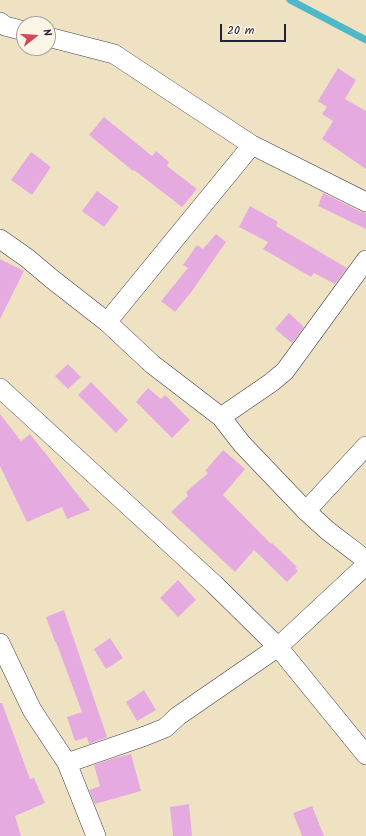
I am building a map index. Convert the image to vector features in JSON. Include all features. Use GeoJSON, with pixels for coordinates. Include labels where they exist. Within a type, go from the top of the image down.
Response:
{"type":"FeatureCollection","features":[{"type":"Feature","properties":{"kind":"street"},"geometry":{"type":"LineString","coordinates":[[0,22],[5,26],[16,29]]}},
{"type":"Feature","properties":{"kind":"street"},"geometry":{"type":"LineString","coordinates":[[56,39],[114,54],[252,145],[366,202]]}},
{"type":"Feature","properties":{"kind":"street"},"geometry":{"type":"LineString","coordinates":[[107,322],[252,145]]}},
{"type":"Feature","properties":{"kind":"street"},"geometry":{"type":"LineString","coordinates":[[0,239],[27,258],[107,322],[152,364],[221,417],[242,444],[306,511],[328,531],[366,560]]}},
{"type":"Feature","properties":{"kind":"street"},"geometry":{"type":"LineString","coordinates":[[221,417],[272,382],[285,371],[366,260]]}},
{"type":"Feature","properties":{"kind":"street"},"geometry":{"type":"LineString","coordinates":[[0,388],[214,584],[278,647],[366,755]]}},
{"type":"Feature","properties":{"kind":"street"},"geometry":{"type":"LineString","coordinates":[[306,511],[366,446]]}},
{"type":"Feature","properties":{"kind":"street"},"geometry":{"type":"LineString","coordinates":[[67,763],[165,728],[178,716],[278,647],[366,565]]}},
{"type":"Feature","properties":{"kind":"street"},"geometry":{"type":"LineString","coordinates":[[0,643],[5,666],[67,763],[96,836]]}},
{"type":"Feature","properties":{"kind":"building"},"geometry":{"type":"Polygon","coordinates":[[[338,68],[356,80],[345,99],[366,111],[366,169],[322,139],[333,121],[322,114],[327,107],[318,101],[338,68]]]}},
{"type":"Feature","properties":{"kind":"building"},"geometry":{"type":"Polygon","coordinates":[[[104,117],[152,156],[156,151],[169,162],[167,166],[197,189],[182,207],[134,170],[133,171],[89,135],[104,117]]]}},
{"type":"Feature","properties":{"kind":"building"},"geometry":{"type":"Polygon","coordinates":[[[31,152],[51,167],[32,195],[11,180],[31,152]]]}},
{"type":"Feature","properties":{"kind":"building"},"geometry":{"type":"Polygon","coordinates":[[[97,191],[119,207],[104,227],[82,211],[97,191]]]}},
{"type":"Feature","properties":{"kind":"building"},"geometry":{"type":"Polygon","coordinates":[[[323,193],[361,212],[366,213],[366,229],[318,206],[323,193]]]}},
{"type":"Feature","properties":{"kind":"building"},"geometry":{"type":"Polygon","coordinates":[[[250,206],[278,222],[276,226],[347,268],[335,284],[314,273],[311,277],[263,249],[268,242],[239,227],[250,206]]]}},
{"type":"Feature","properties":{"kind":"building"},"geometry":{"type":"Polygon","coordinates":[[[216,234],[226,242],[192,291],[175,312],[161,301],[188,268],[183,265],[197,245],[203,249],[216,234]]]}},
{"type":"Feature","properties":{"kind":"building"},"geometry":{"type":"Polygon","coordinates":[[[0,259],[24,271],[0,319],[0,259]]]}},
{"type":"Feature","properties":{"kind":"building"},"geometry":{"type":"Polygon","coordinates":[[[289,313],[304,327],[292,343],[275,329],[289,313]]]}},
{"type":"Feature","properties":{"kind":"building"},"geometry":{"type":"Polygon","coordinates":[[[68,364],[81,377],[68,389],[55,376],[68,364]]]}},
{"type":"Feature","properties":{"kind":"building"},"geometry":{"type":"Polygon","coordinates":[[[91,382],[128,420],[116,433],[78,395],[91,382]]]}},
{"type":"Feature","properties":{"kind":"building"},"geometry":{"type":"Polygon","coordinates":[[[148,388],[161,399],[165,395],[190,420],[172,438],[136,402],[148,388]]]}},
{"type":"Feature","properties":{"kind":"building"},"geometry":{"type":"Polygon","coordinates":[[[0,414],[21,441],[30,434],[90,510],[67,519],[62,507],[27,522],[0,466],[0,414]]]}},
{"type":"Feature","properties":{"kind":"building"},"geometry":{"type":"Polygon","coordinates":[[[223,450],[245,469],[223,495],[271,544],[272,543],[297,567],[295,568],[298,571],[287,582],[254,550],[235,572],[171,512],[188,496],[186,492],[208,473],[205,471],[223,450]]]}},
{"type":"Feature","properties":{"kind":"building"},"geometry":{"type":"Polygon","coordinates":[[[178,580],[196,600],[178,617],[160,598],[178,580]]]}},
{"type":"Feature","properties":{"kind":"building"},"geometry":{"type":"Polygon","coordinates":[[[64,610],[107,737],[89,744],[87,737],[75,741],[67,717],[82,712],[46,617],[64,610]]]}},
{"type":"Feature","properties":{"kind":"building"},"geometry":{"type":"Polygon","coordinates":[[[110,638],[123,658],[106,669],[94,649],[110,638]]]}},
{"type":"Feature","properties":{"kind":"building"},"geometry":{"type":"Polygon","coordinates":[[[144,690],[156,710],[137,721],[126,702],[144,690]]]}},
{"type":"Feature","properties":{"kind":"building"},"geometry":{"type":"Polygon","coordinates":[[[0,703],[2,703],[30,779],[34,778],[45,803],[15,816],[21,836],[0,836],[0,703]]]}},
{"type":"Feature","properties":{"kind":"building"},"geometry":{"type":"Polygon","coordinates":[[[131,754],[141,791],[95,804],[89,790],[100,786],[94,765],[131,754]]]}},
{"type":"Feature","properties":{"kind":"building"},"geometry":{"type":"Polygon","coordinates":[[[189,804],[192,836],[173,836],[170,807],[189,804]]]}},
{"type":"Feature","properties":{"kind":"building"},"geometry":{"type":"Polygon","coordinates":[[[312,806],[324,836],[302,836],[293,813],[312,806]]]}},
{"type":"Feature","properties":{"kind":"waterway"},"geometry":{"type":"LineString","coordinates":[[290,0],[366,40]]}}]}
